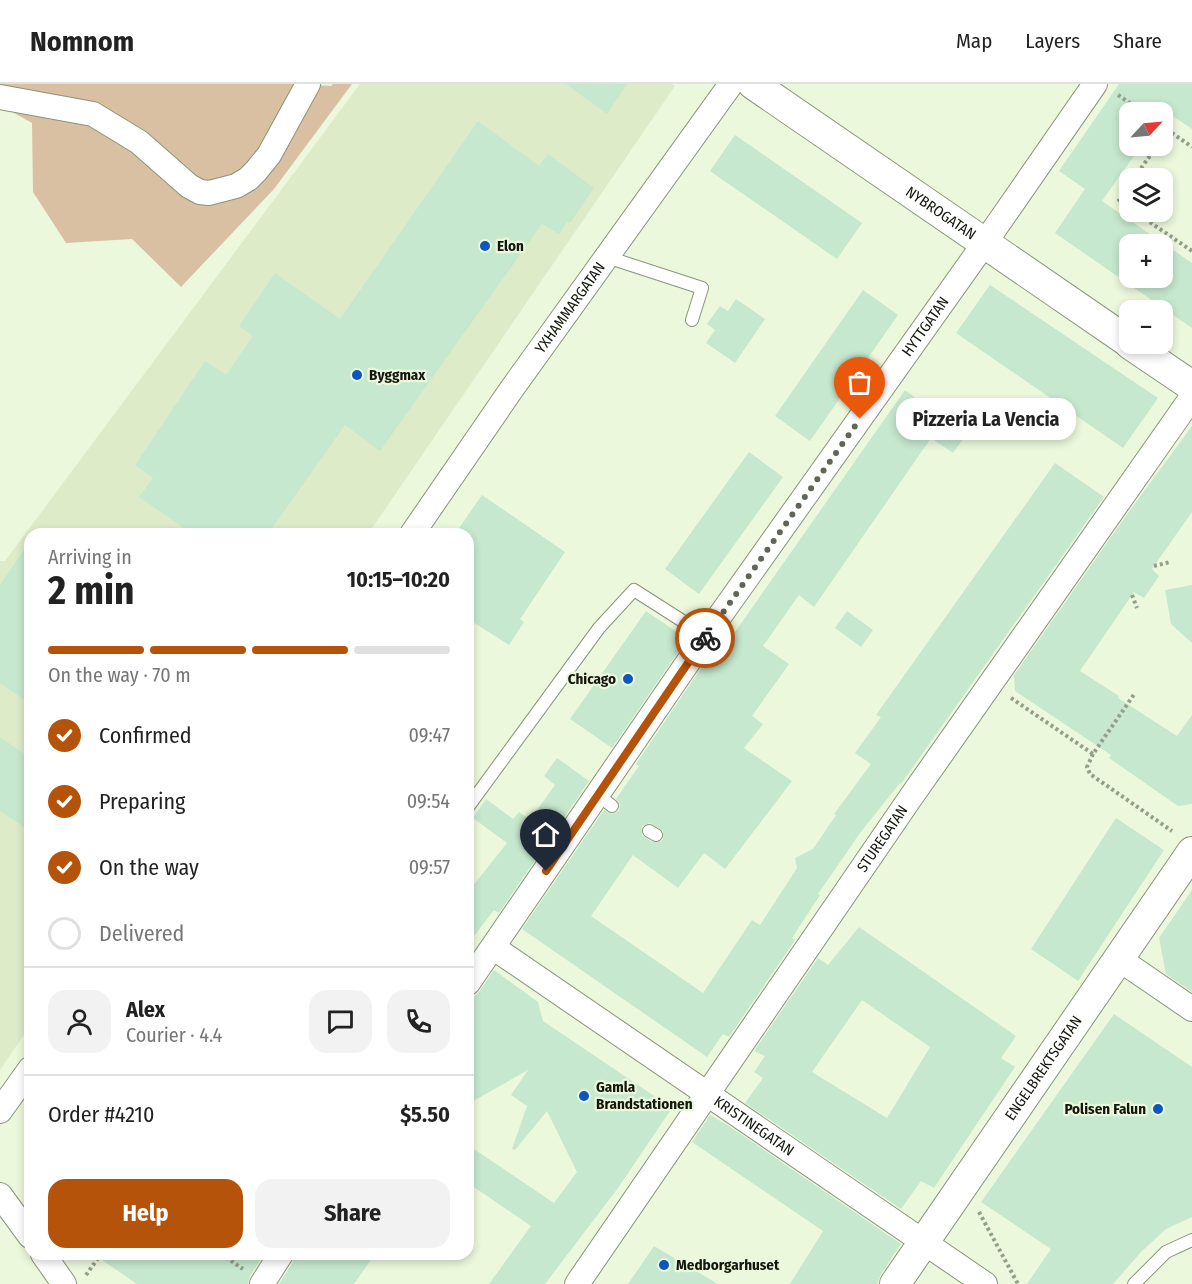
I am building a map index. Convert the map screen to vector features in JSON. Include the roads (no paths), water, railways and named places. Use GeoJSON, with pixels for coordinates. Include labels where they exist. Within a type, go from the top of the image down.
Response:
{"type":"FeatureCollection","features":[{"type":"Feature","properties":{"kind":"street"},"geometry":{"type":"LineString","coordinates":[[0,97],[93,114],[139,141],[189,186],[200,192],[209,193],[236,186],[256,171],[269,155],[308,84]]}},
{"type":"Feature","properties":{"kind":"street","name":"YXHAMMARGATAN"},"geometry":{"type":"LineString","coordinates":[[416,528],[731,84]]}},
{"type":"Feature","properties":{"kind":"street","name":"NYBROGATAN"},"geometry":{"type":"LineString","coordinates":[[753,84],[1119,336]]}},
{"type":"Feature","properties":{"kind":"street","name":"HYTTGATAN"},"geometry":{"type":"LineString","coordinates":[[474,975],[605,800],[706,636],[984,244],[1102,87]]}},
{"type":"Feature","properties":{"kind":"street","name":"NYBROGATAN"},"geometry":{"type":"LineString","coordinates":[[1146,354],[1192,386]]}},
{"type":"Feature","properties":{"kind":"street","name":"STUREGATAN"},"geometry":{"type":"LineString","coordinates":[[577,1284],[992,682],[1192,397]]}},
{"type":"Feature","properties":{"kind":"street","name":"ENGELBREKTSGATAN"},"geometry":{"type":"LineString","coordinates":[[895,1284],[1119,959],[1183,843]]}},
{"type":"Feature","properties":{"kind":"street","name":"KRISTINEGATAN"},"geometry":{"type":"LineString","coordinates":[[494,948],[986,1284]]}},
{"type":"Feature","properties":{"kind":"street"},"geometry":{"type":"LineString","coordinates":[[1119,959],[1192,1009]]}},
{"type":"Feature","properties":{"kind":"street"},"geometry":{"type":"LineString","coordinates":[[0,1111],[24,1077]]}},
{"type":"Feature","properties":{"kind":"street"},"geometry":{"type":"LineString","coordinates":[[0,1195],[24,1228]]}},
{"type":"Feature","properties":{"kind":"street"},"geometry":{"type":"LineString","coordinates":[[50,1260],[74,1281]]}},
{"type":"Feature","properties":{"kind":"street"},"geometry":{"type":"LineString","coordinates":[[262,1284],[277,1260]]}},
{"type":"Feature","properties":{"kind":"lane"},"geometry":{"type":"LineString","coordinates":[[607,257],[702,288],[692,320]]}},
{"type":"Feature","properties":{"kind":"lane"},"geometry":{"type":"LineString","coordinates":[[474,799],[599,628],[633,590],[706,636]]}},
{"type":"Feature","properties":{"kind":"lane"},"geometry":{"type":"LineString","coordinates":[[1134,1284],[1166,1252],[1192,1240]]}},
{"type":"Feature","properties":{"kind":"place","name":"Elon"},"geometry":{"type":"Point","coordinates":[485,246]}},
{"type":"Feature","properties":{"kind":"place","name":"Byggmax"},"geometry":{"type":"Point","coordinates":[357,375]}},
{"type":"Feature","properties":{"kind":"place","name":"Pizzeria La Vencia"},"geometry":{"type":"Point","coordinates":[860,419]}},
{"type":"Feature","properties":{"kind":"place","name":"Chicago"},"geometry":{"type":"Point","coordinates":[628,679]}},
{"type":"Feature","properties":{"kind":"place","name":"Gamla Brandstationen"},"geometry":{"type":"Point","coordinates":[584,1096]}},
{"type":"Feature","properties":{"kind":"place","name":"Polisen Falun"},"geometry":{"type":"Point","coordinates":[1158,1109]}},
{"type":"Feature","properties":{"kind":"place","name":"Medborgarhuset"},"geometry":{"type":"Point","coordinates":[664,1265]}}]}
